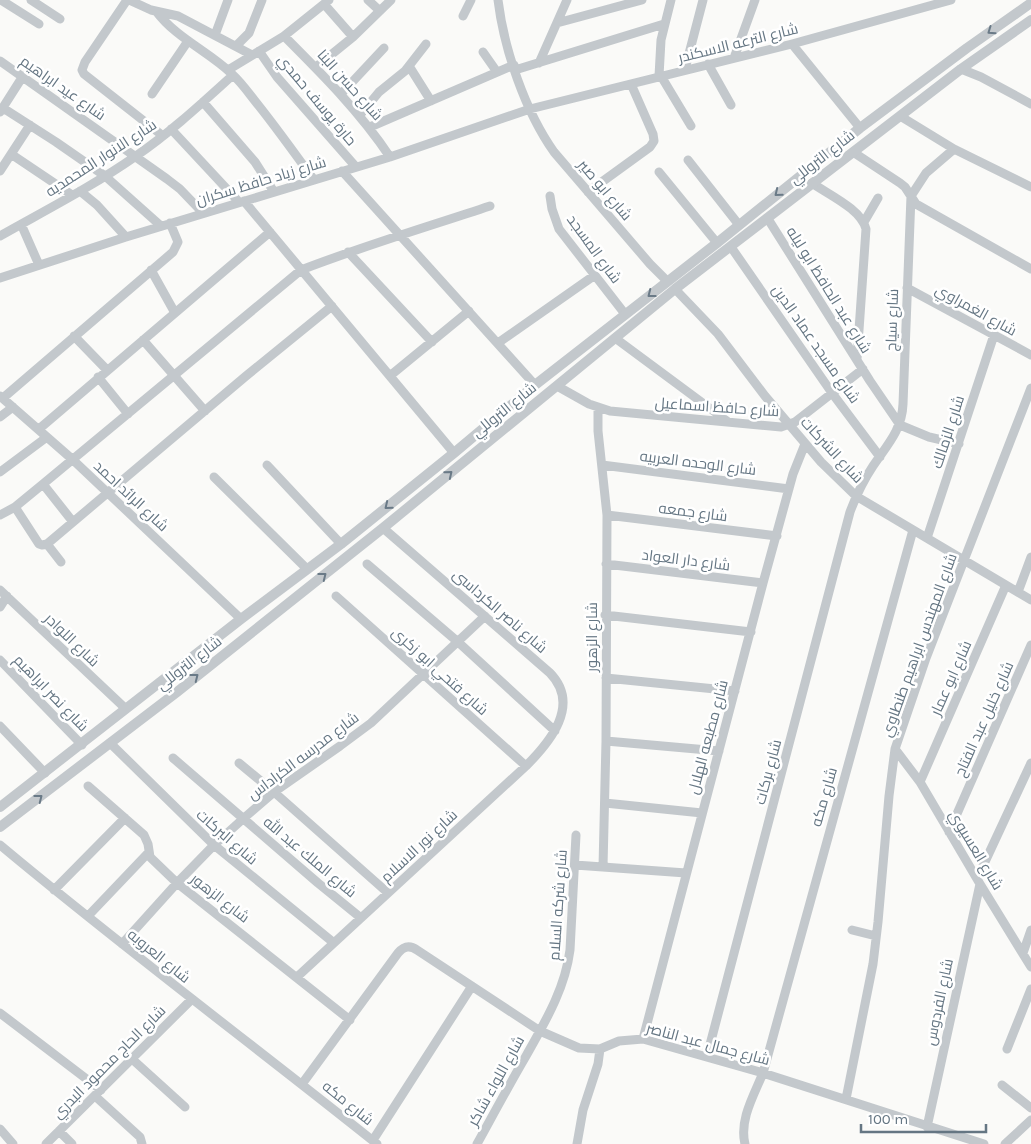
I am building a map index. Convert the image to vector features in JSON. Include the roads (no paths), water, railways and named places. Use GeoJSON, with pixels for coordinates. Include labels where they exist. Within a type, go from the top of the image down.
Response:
{"type":"FeatureCollection","features":[{"type":"Feature","properties":{"kind":"street"},"geometry":{"type":"LineString","coordinates":[[1,0],[39,24]]}},
{"type":"Feature","properties":{"kind":"street"},"geometry":{"type":"LineString","coordinates":[[31,0],[60,19]]}},
{"type":"Feature","properties":{"kind":"street"},"geometry":{"type":"LineString","coordinates":[[163,136],[84,74],[82,70],[82,66],[128,0],[143,3],[156,11],[178,16],[236,46],[256,53]]}},
{"type":"Feature","properties":{"kind":"street"},"geometry":{"type":"LineString","coordinates":[[215,35],[228,0]]}},
{"type":"Feature","properties":{"kind":"street"},"geometry":{"type":"LineString","coordinates":[[236,46],[249,33],[262,0]]}},
{"type":"Feature","properties":{"kind":"street"},"geometry":{"type":"LineString","coordinates":[[368,0],[380,11]]}},
{"type":"Feature","properties":{"kind":"street"},"geometry":{"type":"LineString","coordinates":[[316,67],[352,38],[391,0]]}},
{"type":"Feature","properties":{"kind":"street"},"geometry":{"type":"LineString","coordinates":[[463,16],[471,0]]}},
{"type":"Feature","properties":{"kind":"street","name":"شارع ابو صير"},"geometry":{"type":"LineString","coordinates":[[498,0],[501,22],[514,68],[537,124],[550,145],[588,192],[667,281]]}},
{"type":"Feature","properties":{"kind":"street"},"geometry":{"type":"LineString","coordinates":[[539,63],[567,0]]}},
{"type":"Feature","properties":{"kind":"street"},"geometry":{"type":"LineString","coordinates":[[557,23],[642,0]]}},
{"type":"Feature","properties":{"kind":"street"},"geometry":{"type":"LineString","coordinates":[[670,0],[664,24],[660,76],[691,126]]}},
{"type":"Feature","properties":{"kind":"street"},"geometry":{"type":"LineString","coordinates":[[685,70],[703,0]]}},
{"type":"Feature","properties":{"kind":"street"},"geometry":{"type":"LineString","coordinates":[[734,58],[755,0]]}},
{"type":"Feature","properties":{"kind":"street","name":"شارع الترعه الاسكندر"},"geometry":{"type":"LineString","coordinates":[[530,110],[792,44],[951,0]]}},
{"type":"Feature","properties":{"kind":"street"},"geometry":{"type":"LineString","coordinates":[[327,2],[352,38]]}},
{"type":"Feature","properties":{"kind":"street","name":"شارع الانوار المحمديه"},"geometry":{"type":"LineString","coordinates":[[0,236],[105,176],[136,156],[172,129],[203,102],[231,72],[256,53],[284,36],[327,2]]}},
{"type":"Feature","properties":{"kind":"street","name":"شارع التروللي"},"geometry":{"type":"LineString","coordinates":[[0,807],[341,544],[535,385],[717,243],[860,128],[1031,3]]}},
{"type":"Feature","properties":{"kind":"street"},"geometry":{"type":"LineString","coordinates":[[156,11],[163,21],[231,72],[314,180]]}},
{"type":"Feature","properties":{"kind":"street","name":"شارع التروللي"},"geometry":{"type":"LineString","coordinates":[[0,827],[177,692],[383,528],[615,338],[812,183],[961,69],[1031,20]]}},
{"type":"Feature","properties":{"kind":"street"},"geometry":{"type":"LineString","coordinates":[[370,128],[497,72],[539,63],[664,24]]}},
{"type":"Feature","properties":{"kind":"street","name":"شارع حسن البنا"},"geometry":{"type":"LineString","coordinates":[[284,36],[316,67],[360,115],[390,156]]}},
{"type":"Feature","properties":{"kind":"street"},"geometry":{"type":"LineString","coordinates":[[152,94],[188,41]]}},
{"type":"Feature","properties":{"kind":"street"},"geometry":{"type":"LineString","coordinates":[[360,115],[379,92],[400,76],[426,44]]}},
{"type":"Feature","properties":{"kind":"street"},"geometry":{"type":"LineString","coordinates":[[792,44],[860,128]]}},
{"type":"Feature","properties":{"kind":"street"},"geometry":{"type":"LineString","coordinates":[[341,94],[384,48]]}},
{"type":"Feature","properties":{"kind":"street"},"geometry":{"type":"LineString","coordinates":[[483,52],[497,72]]}},
{"type":"Feature","properties":{"kind":"street","name":"حارة يوسف حمدي"},"geometry":{"type":"LineString","coordinates":[[256,53],[356,167]]}},
{"type":"Feature","properties":{"kind":"street","name":"شارع عيد ابراهيم"},"geometry":{"type":"LineString","coordinates":[[0,61],[136,156],[180,189],[203,213]]}},
{"type":"Feature","properties":{"kind":"street"},"geometry":{"type":"LineString","coordinates":[[708,64],[731,106]]}},
{"type":"Feature","properties":{"kind":"street"},"geometry":{"type":"LineString","coordinates":[[409,66],[431,101]]}},
{"type":"Feature","properties":{"kind":"street"},"geometry":{"type":"LineString","coordinates":[[961,69],[981,77],[1031,104]]}},
{"type":"Feature","properties":{"kind":"street"},"geometry":{"type":"LineString","coordinates":[[1,397],[151,270],[176,248],[178,242],[165,225],[105,176],[30,125],[1,110],[23,76]]}},
{"type":"Feature","properties":{"kind":"street"},"geometry":{"type":"LineString","coordinates":[[588,192],[650,147],[654,141],[632,84]]}},
{"type":"Feature","properties":{"kind":"street"},"geometry":{"type":"LineString","coordinates":[[203,102],[255,162],[274,192]]}},
{"type":"Feature","properties":{"kind":"street","name":"شارع زياد حافظ سكران"},"geometry":{"type":"LineString","coordinates":[[0,278],[126,237],[356,167],[530,110]]}},
{"type":"Feature","properties":{"kind":"street"},"geometry":{"type":"LineString","coordinates":[[900,116],[954,148],[1031,187]]}},
{"type":"Feature","properties":{"kind":"street"},"geometry":{"type":"LineString","coordinates":[[0,171],[30,125]]}},
{"type":"Feature","properties":{"kind":"street"},"geometry":{"type":"LineString","coordinates":[[172,129],[270,232],[454,453]]}},
{"type":"Feature","properties":{"kind":"street"},"geometry":{"type":"LineString","coordinates":[[911,196],[934,164],[954,148]]}},
{"type":"Feature","properties":{"kind":"street"},"geometry":{"type":"LineString","coordinates":[[854,152],[900,183],[920,206],[1031,269]]}},
{"type":"Feature","properties":{"kind":"street"},"geometry":{"type":"LineString","coordinates":[[11,154],[102,210],[126,237]]}},
{"type":"Feature","properties":{"kind":"street"},"geometry":{"type":"LineString","coordinates":[[688,160],[739,225]]}},
{"type":"Feature","properties":{"kind":"street"},"geometry":{"type":"LineString","coordinates":[[342,171],[535,385]]}},
{"type":"Feature","properties":{"kind":"street"},"geometry":{"type":"LineString","coordinates":[[659,172],[717,243]]}},
{"type":"Feature","properties":{"kind":"street"},"geometry":{"type":"LineString","coordinates":[[812,183],[856,213],[864,222],[866,237],[857,359]]}},
{"type":"Feature","properties":{"kind":"street","name":"شارع المسجد"},"geometry":{"type":"LineString","coordinates":[[550,196],[552,210],[559,229],[625,314]]}},
{"type":"Feature","properties":{"kind":"street","name":"شارع سياج"},"geometry":{"type":"LineString","coordinates":[[856,496],[900,425],[903,404],[911,196]]}},
{"type":"Feature","properties":{"kind":"street"},"geometry":{"type":"LineString","coordinates":[[864,222],[878,198]]}},
{"type":"Feature","properties":{"kind":"street"},"geometry":{"type":"LineString","coordinates":[[0,515],[15,507],[301,270],[348,252],[400,237],[490,206]]}},
{"type":"Feature","properties":{"kind":"street","name":"شارع عبد الحافظ ابو ليله"},"geometry":{"type":"LineString","coordinates":[[768,219],[900,425]]}},
{"type":"Feature","properties":{"kind":"street"},"geometry":{"type":"LineString","coordinates":[[21,224],[40,265]]}},
{"type":"Feature","properties":{"kind":"street"},"geometry":{"type":"LineString","coordinates":[[39,430],[98,377],[270,232]]}},
{"type":"Feature","properties":{"kind":"street","name":"شارع مسجد عماد الدين"},"geometry":{"type":"LineString","coordinates":[[731,247],[832,393],[880,457]]}},
{"type":"Feature","properties":{"kind":"street"},"geometry":{"type":"LineString","coordinates":[[348,252],[432,342]]}},
{"type":"Feature","properties":{"kind":"street"},"geometry":{"type":"LineString","coordinates":[[151,270],[175,313]]}},
{"type":"Feature","properties":{"kind":"street"},"geometry":{"type":"LineString","coordinates":[[498,343],[595,275]]}},
{"type":"Feature","properties":{"kind":"street","name":"شارع الغمراوي"},"geometry":{"type":"LineString","coordinates":[[907,288],[1031,356]]}},
{"type":"Feature","properties":{"kind":"street","name":"شارع الشركات"},"geometry":{"type":"LineString","coordinates":[[676,290],[718,334],[765,396],[805,444],[837,479],[856,496],[1031,600]]}},
{"type":"Feature","properties":{"kind":"street"},"geometry":{"type":"LineString","coordinates":[[15,507],[39,544],[47,544],[332,306]]}},
{"type":"Feature","properties":{"kind":"street"},"geometry":{"type":"LineString","coordinates":[[391,375],[470,311]]}},
{"type":"Feature","properties":{"kind":"street","name":"شارع الزمالك"},"geometry":{"type":"LineString","coordinates":[[927,538],[994,335]]}},
{"type":"Feature","properties":{"kind":"street"},"geometry":{"type":"LineString","coordinates":[[74,336],[108,370]]}},
{"type":"Feature","properties":{"kind":"street"},"geometry":{"type":"LineString","coordinates":[[615,338],[728,422]]}},
{"type":"Feature","properties":{"kind":"street"},"geometry":{"type":"LineString","coordinates":[[143,340],[205,411]]}},
{"type":"Feature","properties":{"kind":"street","name":"شارع حافظ اسماعيل"},"geometry":{"type":"LineString","coordinates":[[557,386],[598,407],[623,414],[775,426],[789,425],[863,369]]}},
{"type":"Feature","properties":{"kind":"street"},"geometry":{"type":"LineString","coordinates":[[98,377],[128,414]]}},
{"type":"Feature","properties":{"kind":"street","name":"شارع المهندس ابراهيم طنطاوي"},"geometry":{"type":"LineString","coordinates":[[846,1099],[873,964],[895,749],[926,658],[1031,388]]}},
{"type":"Feature","properties":{"kind":"street","name":"شارع الرائد احمد"},"geometry":{"type":"LineString","coordinates":[[1,397],[72,459],[242,619]]}},
{"type":"Feature","properties":{"kind":"street"},"geometry":{"type":"LineString","coordinates":[[0,417],[13,407]]}},
{"type":"Feature","properties":{"kind":"street","name":"شارع الزهور"},"geometry":{"type":"LineString","coordinates":[[598,407],[607,515],[605,615],[606,740],[603,866]]}},
{"type":"Feature","properties":{"kind":"street"},"geometry":{"type":"LineString","coordinates":[[900,425],[929,437],[959,444]]}},
{"type":"Feature","properties":{"kind":"street"},"geometry":{"type":"LineString","coordinates":[[0,472],[47,437]]}},
{"type":"Feature","properties":{"kind":"street","name":"شارع مطبعه الهلال"},"geometry":{"type":"LineString","coordinates":[[642,1039],[763,583],[789,489],[805,444]]}},
{"type":"Feature","properties":{"kind":"street"},"geometry":{"type":"LineString","coordinates":[[267,465],[341,544]]}},
{"type":"Feature","properties":{"kind":"street","name":"شارع الوحده العربيه"},"geometry":{"type":"LineString","coordinates":[[602,465],[789,489]]}},
{"type":"Feature","properties":{"kind":"street"},"geometry":{"type":"LineString","coordinates":[[214,478],[307,569]]}},
{"type":"Feature","properties":{"kind":"street"},"geometry":{"type":"LineString","coordinates":[[43,484],[73,522]]}},
{"type":"Feature","properties":{"kind":"street","name":"شارع بركات"},"geometry":{"type":"LineString","coordinates":[[707,1056],[850,512],[856,496]]}},
{"type":"Feature","properties":{"kind":"street","name":"شارع جمعه"},"geometry":{"type":"LineString","coordinates":[[607,515],[776,536]]}},
{"type":"Feature","properties":{"kind":"street","name":"شارع ناصر الكرداسى"},"geometry":{"type":"LineString","coordinates":[[383,528],[558,680],[564,703],[562,715],[555,731]]}},
{"type":"Feature","properties":{"kind":"street","name":"شارع مكه"},"geometry":{"type":"LineString","coordinates":[[746,1144],[743,1132],[746,1114],[763,1073],[913,530]]}},
{"type":"Feature","properties":{"kind":"street"},"geometry":{"type":"LineString","coordinates":[[47,544],[61,562]]}},
{"type":"Feature","properties":{"kind":"street"},"geometry":{"type":"LineString","coordinates":[[1018,592],[1031,557]]}},
{"type":"Feature","properties":{"kind":"street"},"geometry":{"type":"LineString","coordinates":[[367,564],[458,642],[555,731]]}},
{"type":"Feature","properties":{"kind":"street","name":"شارع دار العواد"},"geometry":{"type":"LineString","coordinates":[[606,564],[763,583]]}},
{"type":"Feature","properties":{"kind":"street","name":"شارع ابو عمار"},"geometry":{"type":"LineString","coordinates":[[920,782],[1006,585]]}},
{"type":"Feature","properties":{"kind":"street"},"geometry":{"type":"LineString","coordinates":[[0,606],[4,593]]}},
{"type":"Feature","properties":{"kind":"street","name":"شارع اللوادر"},"geometry":{"type":"LineString","coordinates":[[4,593],[126,709]]}},
{"type":"Feature","properties":{"kind":"street","name":"شارع فتحي ابو زكرى"},"geometry":{"type":"LineString","coordinates":[[336,596],[526,766]]}},
{"type":"Feature","properties":{"kind":"street"},"geometry":{"type":"LineString","coordinates":[[605,615],[751,632]]}},
{"type":"Feature","properties":{"kind":"street","name":"شارع مدرسه الكراداس"},"geometry":{"type":"LineString","coordinates":[[122,944],[178,883],[244,818],[274,792],[371,723],[485,616]]}},
{"type":"Feature","properties":{"kind":"street","name":"شارع خليل عبد الفتاح"},"geometry":{"type":"LineString","coordinates":[[950,832],[1031,645]]}},
{"type":"Feature","properties":{"kind":"street","name":"شارع نصر ابراهيم"},"geometry":{"type":"LineString","coordinates":[[0,660],[82,745]]}},
{"type":"Feature","properties":{"kind":"street"},"geometry":{"type":"LineString","coordinates":[[166,678],[177,692]]}},
{"type":"Feature","properties":{"kind":"street"},"geometry":{"type":"LineString","coordinates":[[606,678],[735,691]]}},
{"type":"Feature","properties":{"kind":"street"},"geometry":{"type":"LineString","coordinates":[[0,726],[44,773]]}},
{"type":"Feature","properties":{"kind":"street","name":"شارع نور الاسلام"},"geometry":{"type":"LineString","coordinates":[[297,977],[526,766],[544,747],[555,731]]}},
{"type":"Feature","properties":{"kind":"street"},"geometry":{"type":"LineString","coordinates":[[606,740],[719,751]]}},
{"type":"Feature","properties":{"kind":"street","name":"شارع البركات"},"geometry":{"type":"LineString","coordinates":[[110,743],[214,846],[334,943]]}},
{"type":"Feature","properties":{"kind":"street","name":"شارع العسيوي"},"geometry":{"type":"LineString","coordinates":[[895,749],[920,782],[978,882],[1031,967]]}},
{"type":"Feature","properties":{"kind":"street","name":"شارع الملك عبد الله"},"geometry":{"type":"LineString","coordinates":[[173,758],[361,918]]}},
{"type":"Feature","properties":{"kind":"street"},"geometry":{"type":"LineString","coordinates":[[240,763],[388,893]]}},
{"type":"Feature","properties":{"kind":"street","name":"شارع الفردوس"},"geometry":{"type":"LineString","coordinates":[[927,1127],[978,882],[1031,763]]}},
{"type":"Feature","properties":{"kind":"street","name":"شارع الزهور"},"geometry":{"type":"LineString","coordinates":[[88,786],[146,839],[150,857],[178,883],[350,1020]]}},
{"type":"Feature","properties":{"kind":"street"},"geometry":{"type":"LineString","coordinates":[[605,803],[702,813]]}},
{"type":"Feature","properties":{"kind":"street"},"geometry":{"type":"LineString","coordinates":[[54,890],[125,818]]}},
{"type":"Feature","properties":{"kind":"street","name":"شارع شركه السلام"},"geometry":{"type":"LineString","coordinates":[[540,1031],[562,986],[568,969],[576,835]]}},
{"type":"Feature","properties":{"kind":"street","name":"شارع العروبه"},"geometry":{"type":"LineString","coordinates":[[0,845],[191,1000],[302,1084]]}},
{"type":"Feature","properties":{"kind":"street"},"geometry":{"type":"LineString","coordinates":[[88,916],[149,852]]}},
{"type":"Feature","properties":{"kind":"street"},"geometry":{"type":"LineString","coordinates":[[575,865],[686,874]]}},
{"type":"Feature","properties":{"kind":"street"},"geometry":{"type":"LineString","coordinates":[[852,930],[876,936]]}},
{"type":"Feature","properties":{"kind":"street"},"geometry":{"type":"LineString","coordinates":[[1023,954],[1031,930]]}},
{"type":"Feature","properties":{"kind":"street","name":"شارع جمال عبد الناصر"},"geometry":{"type":"LineString","coordinates":[[302,1084],[398,953],[405,947],[413,947],[540,1031],[579,1048],[600,1049],[619,1041],[642,1039],[763,1073],[971,1142],[984,1144]]}},
{"type":"Feature","properties":{"kind":"street"},"geometry":{"type":"LineString","coordinates":[[375,1142],[472,986]]}},
{"type":"Feature","properties":{"kind":"street"},"geometry":{"type":"LineString","coordinates":[[1007,1050],[1031,990]]}},
{"type":"Feature","properties":{"kind":"street","name":"شارع الحاج محمود البدري"},"geometry":{"type":"LineString","coordinates":[[46,1144],[191,1000]]}},
{"type":"Feature","properties":{"kind":"street"},"geometry":{"type":"LineString","coordinates":[[0,1014],[98,1093],[140,1136],[142,1144]]}},
{"type":"Feature","properties":{"kind":"street","name":"شارع اللواء شاكر"},"geometry":{"type":"LineString","coordinates":[[477,1144],[540,1031]]}},
{"type":"Feature","properties":{"kind":"street"},"geometry":{"type":"LineString","coordinates":[[576,1144],[583,1110],[598,1064],[600,1049]]}},
{"type":"Feature","properties":{"kind":"street"},"geometry":{"type":"LineString","coordinates":[[132,1059],[185,1107]]}},
{"type":"Feature","properties":{"kind":"street","name":"شارع مكه"},"geometry":{"type":"LineString","coordinates":[[302,1084],[375,1142]]}},
{"type":"Feature","properties":{"kind":"street"},"geometry":{"type":"LineString","coordinates":[[1002,1085],[1031,1108]]}},
{"type":"Feature","properties":{"kind":"street"},"geometry":{"type":"LineString","coordinates":[[1005,1144],[1031,1120]]}},
{"type":"Feature","properties":{"kind":"street"},"geometry":{"type":"LineString","coordinates":[[0,1129],[14,1144]]}},
{"type":"Feature","properties":{"kind":"street"},"geometry":{"type":"LineString","coordinates":[[59,1131],[72,1144]]}}]}
